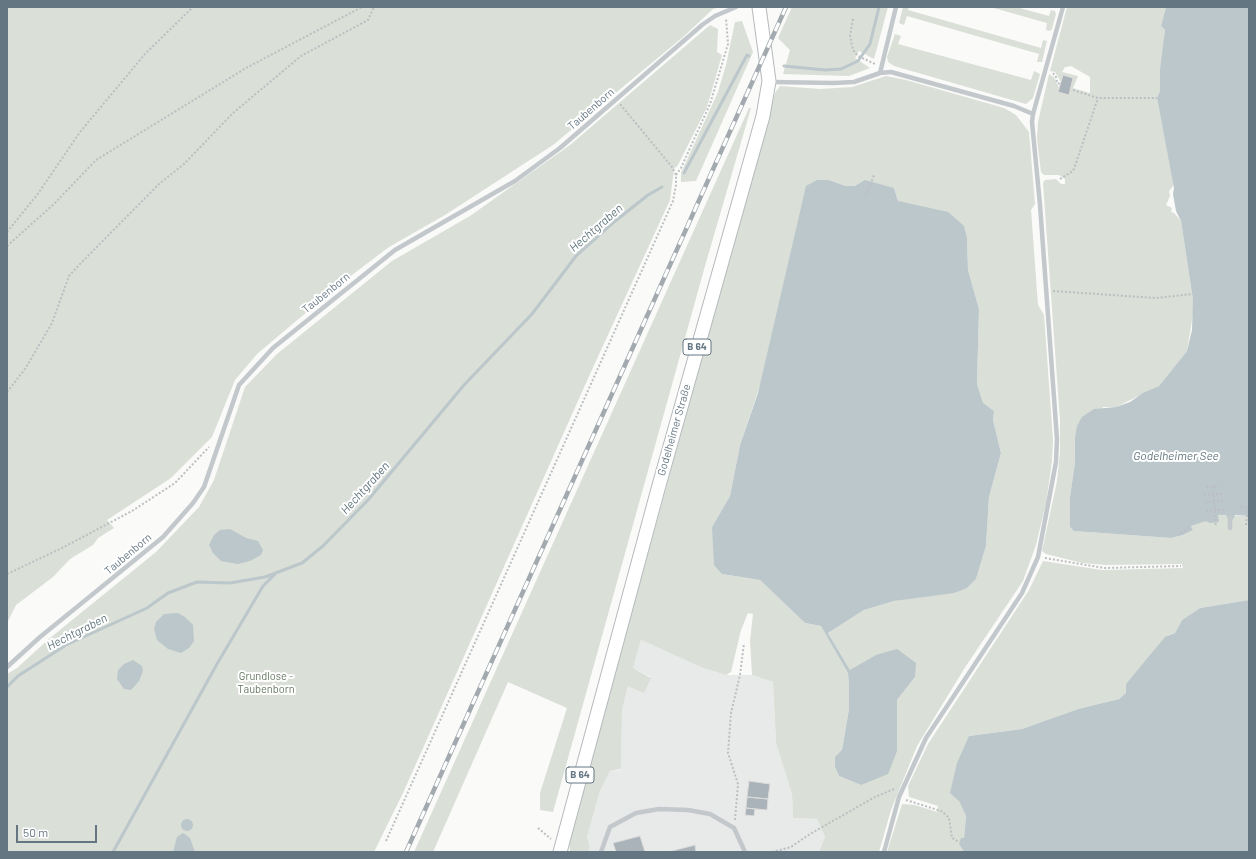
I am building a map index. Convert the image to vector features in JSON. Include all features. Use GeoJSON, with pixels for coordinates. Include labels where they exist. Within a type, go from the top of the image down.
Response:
{"type":"FeatureCollection","features":[{"type":"Feature","properties":{"kind":"main road","name":"Godelheimer Straße"},"geometry":{"type":"LineString","coordinates":[[560,850],[660,482],[763,116],[769,81],[759,7]]}},
{"type":"Feature","properties":{"kind":"lane","name":"Taubenborn"},"geometry":{"type":"LineString","coordinates":[[7,667],[40,637],[163,537],[193,503],[204,487],[239,385],[273,348],[395,250],[515,181],[560,148],[702,25],[719,14],[736,7]]}},
{"type":"Feature","properties":{"kind":"lane"},"geometry":{"type":"LineString","coordinates":[[880,73],[896,7]]}},
{"type":"Feature","properties":{"kind":"lane"},"geometry":{"type":"LineString","coordinates":[[884,852],[899,797],[926,738],[1022,593],[1038,556],[1056,462],[1056,417],[1033,114],[1063,7]]}},
{"type":"Feature","properties":{"kind":"lane"},"geometry":{"type":"LineString","coordinates":[[769,81],[803,83],[854,82],[880,73],[890,72],[906,75],[1014,106],[1033,114]]}},
{"type":"Feature","properties":{"kind":"lane"},"geometry":{"type":"LineString","coordinates":[[1230,517],[1230,528]]}},
{"type":"Feature","properties":{"kind":"lane"},"geometry":{"type":"LineString","coordinates":[[601,852],[610,827],[636,813],[659,809],[710,814],[734,828],[745,852]]}},
{"type":"Feature","properties":{"kind":"path"},"geometry":{"type":"LineString","coordinates":[[7,232],[37,195],[80,132],[145,54],[193,7]]}},
{"type":"Feature","properties":{"kind":"path"},"geometry":{"type":"LineString","coordinates":[[7,246],[54,204],[96,160],[246,68],[362,7]]}},
{"type":"Feature","properties":{"kind":"path"},"geometry":{"type":"LineString","coordinates":[[7,392],[25,369],[52,323],[70,276],[80,264],[159,184],[184,164],[232,113],[301,56],[368,20],[374,7]]}},
{"type":"Feature","properties":{"kind":"path"},"geometry":{"type":"LineString","coordinates":[[853,19],[851,44],[854,53],[864,60],[881,67]]}},
{"type":"Feature","properties":{"kind":"path"},"geometry":{"type":"LineString","coordinates":[[676,174],[681,168],[710,104],[728,44],[728,28]]}},
{"type":"Feature","properties":{"kind":"path"},"geometry":{"type":"LineString","coordinates":[[1045,69],[1055,74],[1057,83],[1060,84]]}},
{"type":"Feature","properties":{"kind":"path"},"geometry":{"type":"LineString","coordinates":[[1073,90],[1098,98],[1157,98]]}},
{"type":"Feature","properties":{"kind":"path"},"geometry":{"type":"LineString","coordinates":[[1060,179],[1073,171],[1098,98]]}},
{"type":"Feature","properties":{"kind":"path"},"geometry":{"type":"LineString","coordinates":[[386,841],[673,201],[676,185],[676,174],[672,167],[616,99]]}},
{"type":"Feature","properties":{"kind":"path"},"geometry":{"type":"LineString","coordinates":[[866,196],[874,174]]}},
{"type":"Feature","properties":{"kind":"path"},"geometry":{"type":"LineString","coordinates":[[1046,291],[1148,298],[1192,294]]}},
{"type":"Feature","properties":{"kind":"path"},"geometry":{"type":"LineString","coordinates":[[7,574],[68,545],[148,501],[174,483],[210,446]]}},
{"type":"Feature","properties":{"kind":"path"},"geometry":{"type":"LineString","coordinates":[[1206,487],[1219,486]]}},
{"type":"Feature","properties":{"kind":"path"},"geometry":{"type":"LineString","coordinates":[[1213,487],[1216,527]]}},
{"type":"Feature","properties":{"kind":"path"},"geometry":{"type":"LineString","coordinates":[[1204,495],[1222,494]]}},
{"type":"Feature","properties":{"kind":"path"},"geometry":{"type":"LineString","coordinates":[[1205,502],[1223,501]]}},
{"type":"Feature","properties":{"kind":"path"},"geometry":{"type":"LineString","coordinates":[[1240,507],[1249,508],[1246,525]]}},
{"type":"Feature","properties":{"kind":"path"},"geometry":{"type":"LineString","coordinates":[[1206,511],[1224,510]]}},
{"type":"Feature","properties":{"kind":"path"},"geometry":{"type":"LineString","coordinates":[[1181,533],[1189,528]]}},
{"type":"Feature","properties":{"kind":"path"},"geometry":{"type":"LineString","coordinates":[[1038,556],[1104,568],[1182,566]]}},
{"type":"Feature","properties":{"kind":"path"},"geometry":{"type":"LineString","coordinates":[[734,828],[738,784],[728,753],[731,713],[740,675],[744,643]]}},
{"type":"Feature","properties":{"kind":"path"},"geometry":{"type":"LineString","coordinates":[[772,852],[791,847],[810,834],[875,797],[903,787]]}},
{"type":"Feature","properties":{"kind":"path"},"geometry":{"type":"LineString","coordinates":[[899,797],[941,811],[949,818],[952,838],[959,842]]}},
{"type":"Feature","properties":{"kind":"path"},"geometry":{"type":"LineString","coordinates":[[538,828],[560,850]]}},
{"type":"Feature","properties":{"kind":"shaded area"},"geometry":{"type":"Polygon","coordinates":[[[641,640],[703,668],[726,675],[752,675],[773,682],[776,743],[792,794],[793,818],[817,819],[825,837],[819,852],[588,852],[590,846],[587,837],[600,791],[610,771],[621,770],[622,710],[628,686],[651,677],[633,668],[641,640]]]}},
{"type":"Feature","properties":{"kind":"green space"},"geometry":{"type":"Polygon","coordinates":[[[7,7],[720,7],[713,9],[683,37],[553,145],[445,215],[389,247],[340,284],[257,354],[235,380],[212,437],[171,478],[107,520],[114,528],[98,538],[93,545],[70,559],[53,577],[16,605],[7,623],[7,7]]]}},
{"type":"Feature","properties":{"kind":"green space"},"geometry":{"type":"Polygon","coordinates":[[[792,7],[888,7],[874,59],[859,51],[855,58],[870,68],[849,76],[783,74],[790,50],[778,38],[792,7]]]}},
{"type":"Feature","properties":{"kind":"green space"},"geometry":{"type":"Polygon","coordinates":[[[903,7],[909,7],[908,10],[1041,48],[1043,40],[1047,41],[1042,62],[1037,62],[1039,54],[907,16],[904,25],[899,23],[903,7]]]}},
{"type":"Feature","properties":{"kind":"green space"},"geometry":{"type":"Polygon","coordinates":[[[990,7],[1016,7],[1049,16],[1051,10],[1055,11],[1056,14],[1052,29],[1050,31],[1046,30],[1047,23],[990,7]]]}},
{"type":"Feature","properties":{"kind":"green space"},"geometry":{"type":"Polygon","coordinates":[[[1067,7],[1166,7],[1161,26],[1165,30],[1160,91],[1157,98],[1174,185],[1169,191],[1170,196],[1166,205],[1172,208],[1171,212],[1174,213],[1181,221],[1193,300],[1193,314],[1187,351],[1159,386],[1116,407],[1103,407],[1075,438],[1075,462],[1070,497],[1070,527],[1075,531],[1171,538],[1183,535],[1193,530],[1191,526],[1206,520],[1211,523],[1218,515],[1249,516],[1249,600],[1200,608],[1182,620],[1175,633],[1169,635],[1126,693],[1119,699],[1078,709],[1022,729],[969,736],[959,801],[966,816],[964,838],[959,844],[964,852],[887,852],[902,804],[915,805],[937,812],[938,806],[909,797],[908,786],[928,744],[1029,590],[1043,561],[1102,570],[1183,568],[1182,564],[1106,565],[1082,563],[1046,554],[1042,551],[1057,481],[1060,453],[1060,420],[1043,183],[1045,180],[1056,179],[1061,184],[1065,184],[1065,179],[1059,175],[1044,175],[1041,172],[1037,139],[1038,122],[1049,74],[1054,77],[1059,88],[1058,92],[1069,94],[1073,78],[1063,75],[1061,82],[1055,72],[1050,71],[1067,7]],[[1071,66],[1065,67],[1062,72],[1078,76],[1073,88],[1090,93],[1090,77],[1071,66]]]}},
{"type":"Feature","properties":{"kind":"green space"},"geometry":{"type":"Polygon","coordinates":[[[742,21],[753,52],[696,181],[681,182],[681,173],[718,92],[726,65],[735,22],[742,21]]]}},
{"type":"Feature","properties":{"kind":"green space","name":"Grundlose - Taubenborn"},"geometry":{"type":"Polygon","coordinates":[[[710,25],[718,29],[717,52],[722,55],[707,107],[678,165],[674,169],[670,200],[590,374],[403,793],[374,852],[7,852],[7,674],[17,668],[50,638],[156,552],[199,507],[214,480],[245,387],[277,354],[392,261],[470,216],[570,145],[710,25]]]}},
{"type":"Feature","properties":{"kind":"green space"},"geometry":{"type":"Polygon","coordinates":[[[895,34],[901,36],[898,44],[1031,80],[1034,71],[1040,74],[1033,98],[1026,104],[894,66],[888,62],[887,57],[895,34]]]}},
{"type":"Feature","properties":{"kind":"green space"},"geometry":{"type":"Polygon","coordinates":[[[886,76],[906,80],[1004,108],[1016,115],[1029,132],[1035,204],[1031,210],[1038,305],[1044,315],[1053,440],[1052,461],[1046,503],[1036,545],[1023,581],[964,669],[917,746],[891,810],[879,852],[819,852],[825,837],[817,819],[793,818],[792,794],[776,743],[773,682],[752,675],[750,641],[753,614],[748,613],[741,630],[731,672],[726,675],[703,668],[641,640],[633,668],[651,678],[644,693],[628,686],[622,710],[621,769],[610,771],[600,791],[587,837],[590,846],[588,852],[570,852],[569,840],[775,93],[780,86],[820,89],[852,87],[886,76]],[[829,180],[740,445],[730,496],[712,527],[722,574],[760,580],[805,623],[821,626],[829,639],[848,673],[849,687],[849,709],[842,750],[835,767],[839,776],[861,785],[897,751],[897,700],[915,677],[850,670],[828,633],[864,610],[894,601],[967,588],[976,579],[986,546],[989,497],[1001,453],[993,420],[994,411],[983,404],[977,384],[979,309],[968,270],[967,238],[898,201],[894,188],[846,186],[829,180]]]}},
{"type":"Feature","properties":{"kind":"green space"},"geometry":{"type":"Polygon","coordinates":[[[749,108],[751,108],[705,266],[553,812],[540,810],[540,793],[567,708],[508,682],[433,852],[414,852],[749,108]]]}},
{"type":"Feature","properties":{"kind":"water","name":"Godelheimer See"},"geometry":{"type":"Polygon","coordinates":[[[1166,7],[1249,7],[1249,516],[1235,515],[1232,521],[1229,521],[1226,515],[1218,515],[1219,522],[1210,523],[1206,521],[1191,526],[1193,530],[1183,535],[1171,538],[1074,531],[1070,527],[1070,497],[1075,462],[1075,438],[1077,426],[1082,417],[1094,409],[1116,407],[1130,402],[1143,393],[1159,386],[1187,351],[1192,330],[1193,300],[1181,221],[1176,211],[1173,194],[1174,188],[1157,98],[1160,91],[1160,70],[1165,30],[1161,26],[1166,7]]]}},
{"type":"Feature","properties":{"kind":"water"},"geometry":{"type":"Polygon","coordinates":[[[817,180],[829,180],[846,186],[855,186],[865,180],[894,188],[898,201],[948,212],[964,226],[967,238],[968,270],[979,309],[977,384],[983,403],[994,411],[993,420],[1001,453],[989,497],[986,546],[976,579],[967,588],[954,593],[894,601],[864,610],[828,633],[850,670],[876,655],[897,649],[916,663],[915,677],[897,700],[897,751],[888,774],[861,785],[839,776],[835,767],[835,757],[842,750],[849,709],[848,673],[821,626],[805,623],[760,580],[722,574],[714,565],[712,527],[730,496],[740,445],[758,393],[806,186],[817,180]]]}},
{"type":"Feature","properties":{"kind":"water"},"geometry":{"type":"Polygon","coordinates":[[[230,529],[246,538],[258,541],[263,550],[261,555],[250,561],[238,564],[221,561],[213,553],[209,545],[214,535],[220,530],[230,529]]]}},
{"type":"Feature","properties":{"kind":"water"},"geometry":{"type":"Polygon","coordinates":[[[1249,600],[1249,852],[964,852],[959,844],[961,838],[964,838],[966,816],[959,801],[950,793],[957,763],[969,736],[1022,729],[1078,709],[1119,699],[1126,693],[1126,684],[1165,637],[1175,633],[1182,620],[1200,608],[1249,600]]]}},
{"type":"Feature","properties":{"kind":"water"},"geometry":{"type":"Polygon","coordinates":[[[178,613],[185,617],[193,625],[194,641],[189,648],[181,653],[168,649],[157,640],[154,629],[156,622],[164,614],[178,613]]]}},
{"type":"Feature","properties":{"kind":"water"},"geometry":{"type":"Polygon","coordinates":[[[133,660],[142,666],[143,671],[139,681],[131,690],[124,689],[117,679],[118,670],[124,664],[133,660]]]}},
{"type":"Feature","properties":{"kind":"water"},"geometry":{"type":"Polygon","coordinates":[[[185,819],[189,819],[193,825],[189,831],[185,831],[181,827],[181,823],[185,819]]]}},
{"type":"Feature","properties":{"kind":"water"},"geometry":{"type":"Polygon","coordinates":[[[183,833],[190,838],[195,852],[173,852],[177,837],[183,833]]]}},
{"type":"Feature","properties":{"kind":"building"},"geometry":{"type":"Polygon","coordinates":[[[1063,75],[1073,78],[1069,95],[1058,92],[1063,75]]]}},
{"type":"Feature","properties":{"kind":"building"},"geometry":{"type":"Polygon","coordinates":[[[749,781],[770,784],[768,799],[747,797],[749,781]]]}},
{"type":"Feature","properties":{"kind":"building"},"geometry":{"type":"Polygon","coordinates":[[[747,797],[768,799],[767,810],[746,808],[747,797]]]}},
{"type":"Feature","properties":{"kind":"building"},"geometry":{"type":"Polygon","coordinates":[[[746,808],[755,809],[754,816],[745,815],[746,808]]]}},
{"type":"Feature","properties":{"kind":"building"},"geometry":{"type":"Polygon","coordinates":[[[640,836],[645,852],[616,852],[613,843],[640,836]]]}},
{"type":"Feature","properties":{"kind":"building"},"geometry":{"type":"Polygon","coordinates":[[[695,845],[696,852],[668,852],[695,845]]]}},
{"type":"Feature","properties":{"kind":"waterway","name":"Hechtgraben"},"geometry":{"type":"LineString","coordinates":[[784,66],[825,70],[841,69],[858,61],[870,44],[879,7]]}},
{"type":"Feature","properties":{"kind":"waterway","name":"Hechtgraben"},"geometry":{"type":"LineString","coordinates":[[684,173],[747,55],[749,56]]}},
{"type":"Feature","properties":{"kind":"waterway","name":"Hechtgraben"},"geometry":{"type":"LineString","coordinates":[[7,687],[18,676],[66,645],[147,608],[168,593],[197,582],[230,583],[265,577],[302,563],[323,546],[368,500],[464,385],[532,314],[576,256],[614,222],[648,195],[662,187]]}},
{"type":"Feature","properties":{"kind":"waterway"},"geometry":{"type":"LineString","coordinates":[[113,852],[217,664],[263,586],[277,572]]}},
{"type":"Feature","properties":{"kind":"railway"},"geometry":{"type":"LineString","coordinates":[[406,852],[786,7]]}}]}
